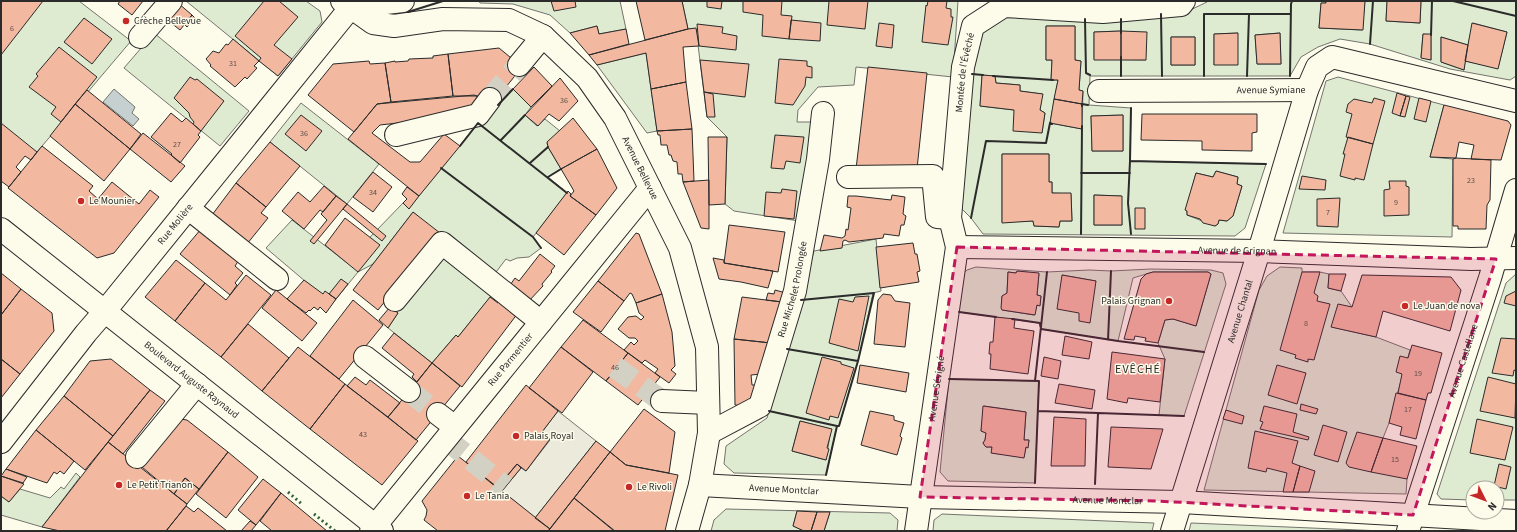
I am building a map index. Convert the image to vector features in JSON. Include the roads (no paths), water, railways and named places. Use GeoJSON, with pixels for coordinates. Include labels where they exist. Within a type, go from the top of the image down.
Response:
{"type":"FeatureCollection","features":[{"type":"Feature","properties":{"kind":"street"},"geometry":{"type":"LineString","coordinates":[[140,37],[171,1]]}},
{"type":"Feature","properties":{"kind":"street","name":"Montée de l'Évêché"},"geometry":{"type":"LineString","coordinates":[[957,247],[950,218],[963,67],[973,26],[1004,6],[1103,12],[1181,5],[1184,1]]}},
{"type":"Feature","properties":{"kind":"street"},"geometry":{"type":"LineString","coordinates":[[346,4],[398,2]]}},
{"type":"Feature","properties":{"kind":"street","name":"Avenue Bellevue"},"geometry":{"type":"LineString","coordinates":[[346,4],[373,23],[394,26],[443,18],[509,20],[543,36],[587,78],[615,118],[680,248],[708,347],[708,433],[700,485],[687,531]]}},
{"type":"Feature","properties":{"kind":"street","name":"Rue Molière"},"geometry":{"type":"LineString","coordinates":[[1,442],[86,333],[188,208],[346,4]]}},
{"type":"Feature","properties":{"kind":"street"},"geometry":{"type":"LineString","coordinates":[[519,65],[543,36]]}},
{"type":"Feature","properties":{"kind":"street","name":"Avenue Symiane"},"geometry":{"type":"LineString","coordinates":[[1099,91],[1306,90],[1317,67],[1332,57],[1516,101]]}},
{"type":"Feature","properties":{"kind":"street","name":"Avenue Chantal"},"geometry":{"type":"LineString","coordinates":[[1172,531],[1259,251],[1306,90]]}},
{"type":"Feature","properties":{"kind":"street"},"geometry":{"type":"LineString","coordinates":[[396,135],[478,115],[490,99]]}},
{"type":"Feature","properties":{"kind":"street","name":"Rue Michelet Prolongée"},"geometry":{"type":"LineString","coordinates":[[708,433],[760,406],[795,291],[818,159],[823,113]]}},
{"type":"Feature","properties":{"kind":"street"},"geometry":{"type":"LineString","coordinates":[[848,177],[933,176],[937,217],[950,218]]}},
{"type":"Feature","properties":{"kind":"street","name":"Rue Parmentier"},"geometry":{"type":"LineString","coordinates":[[376,529],[455,427],[650,188]]}},
{"type":"Feature","properties":{"kind":"street","name":"Avenue Castellane"},"geometry":{"type":"LineString","coordinates":[[1410,523],[1506,258],[1516,190]]}},
{"type":"Feature","properties":{"kind":"street"},"geometry":{"type":"LineString","coordinates":[[188,208],[277,279]]}},
{"type":"Feature","properties":{"kind":"street","name":"Boulevard Auguste Raynaud"},"geometry":{"type":"LineString","coordinates":[[1,229],[197,384],[376,529]]}},
{"type":"Feature","properties":{"kind":"street"},"geometry":{"type":"LineString","coordinates":[[395,300],[442,243],[541,322]]}},
{"type":"Feature","properties":{"kind":"street","name":"Avenue de Grignan"},"geometry":{"type":"LineString","coordinates":[[957,247],[1259,251],[1506,258]]}},
{"type":"Feature","properties":{"kind":"street","name":"Avenue Sévigné"},"geometry":{"type":"LineString","coordinates":[[916,531],[957,247]]}},
{"type":"Feature","properties":{"kind":"street"},"geometry":{"type":"LineString","coordinates":[[365,357],[409,391]]}},
{"type":"Feature","properties":{"kind":"street"},"geometry":{"type":"LineString","coordinates":[[137,457],[197,384]]}},
{"type":"Feature","properties":{"kind":"street"},"geometry":{"type":"LineString","coordinates":[[662,401],[708,403]]}},
{"type":"Feature","properties":{"kind":"street"},"geometry":{"type":"LineString","coordinates":[[438,414],[455,427]]}},
{"type":"Feature","properties":{"kind":"street","name":"Avenue Montclar"},"geometry":{"type":"LineString","coordinates":[[700,485],[920,497],[1181,502],[1410,523],[1514,524]]}},
{"type":"Feature","properties":{"kind":"tunnel"},"geometry":{"type":"LineString","coordinates":[[490,99],[519,65]]}},
{"type":"Feature","properties":{"kind":"tunnel"},"geometry":{"type":"LineString","coordinates":[[615,367],[662,401]]}},
{"type":"Feature","properties":{"kind":"tunnel"},"geometry":{"type":"LineString","coordinates":[[409,391],[438,414]]}},
{"type":"Feature","properties":{"kind":"tunnel"},"geometry":{"type":"LineString","coordinates":[[446,439],[505,487]]}},
{"type":"Feature","properties":{"kind":"place","name":"Crèche Bellevue"},"geometry":{"type":"Point","coordinates":[126,21]}},
{"type":"Feature","properties":{"kind":"place","name":"Le Mounier"},"geometry":{"type":"Point","coordinates":[81,201]}},
{"type":"Feature","properties":{"kind":"place","name":"Palais Grignan"},"geometry":{"type":"Point","coordinates":[1169,301]}},
{"type":"Feature","properties":{"kind":"place","name":"Le Juan de nova"},"geometry":{"type":"Point","coordinates":[1405,306]}},
{"type":"Feature","properties":{"kind":"place","name":"Palais Royal"},"geometry":{"type":"Point","coordinates":[516,436]}},
{"type":"Feature","properties":{"kind":"place","name":"Le Petit Trianon"},"geometry":{"type":"Point","coordinates":[119,485]}},
{"type":"Feature","properties":{"kind":"place","name":"Le Rivoli"},"geometry":{"type":"Point","coordinates":[629,487]}},
{"type":"Feature","properties":{"kind":"place","name":"Le Tania"},"geometry":{"type":"Point","coordinates":[467,496]}},
{"type":"Feature","properties":{"kind":"district","name":"EVÊCHÉ"},"geometry":{"type":"Point","coordinates":[1138,369]}}]}
